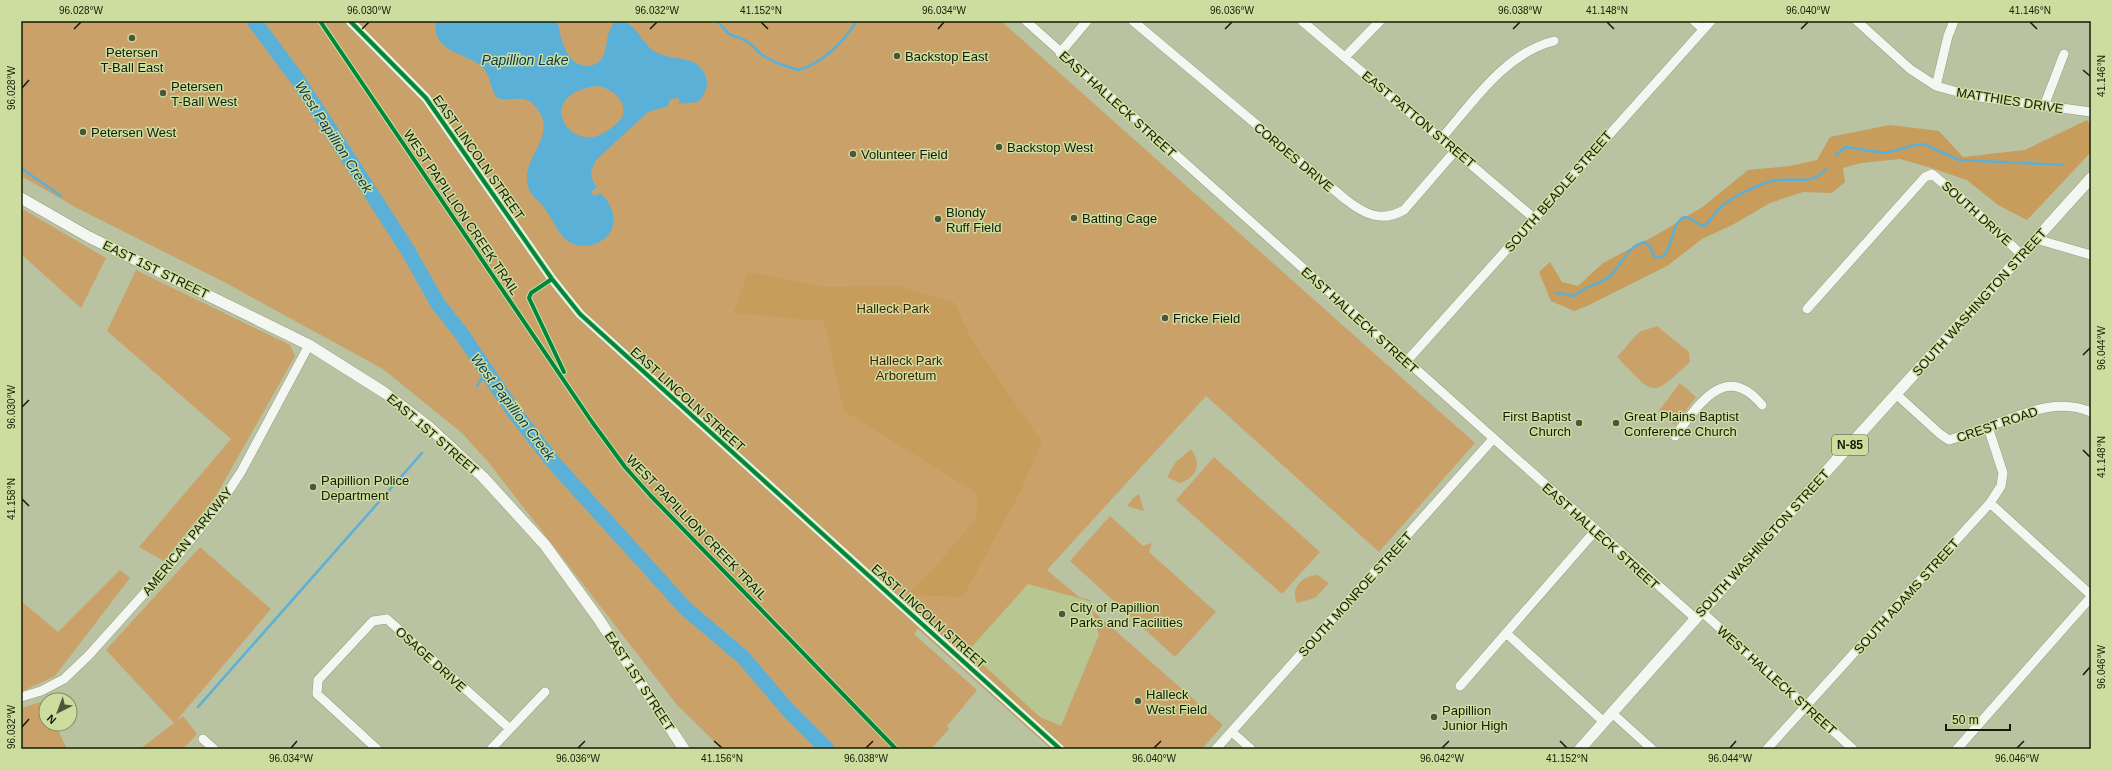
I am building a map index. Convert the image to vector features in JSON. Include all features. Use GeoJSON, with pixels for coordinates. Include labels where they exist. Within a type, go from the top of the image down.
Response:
{"type":"FeatureCollection","features":[{"type":"Feature","properties":{"kind":"main road","name":"SOUTH WASHINGTON STREET"},"geometry":{"type":"LineString","coordinates":[[1580,749],[1698,615],[2091,178]]}},
{"type":"Feature","properties":{"kind":"main road","name":"EAST 1ST STREET"},"geometry":{"type":"LineString","coordinates":[[21,198],[89,236],[309,345],[385,393],[406,409],[466,461],[508,503],[564,570],[598,618],[684,749]]}},
{"type":"Feature","properties":{"kind":"street","name":"EAST LINCOLN STREET"},"geometry":{"type":"LineString","coordinates":[[350,21],[426,98],[552,279],[580,314],[1060,749]]}},
{"type":"Feature","properties":{"kind":"street","name":"EAST HALLECK STREET"},"geometry":{"type":"LineString","coordinates":[[1026,21],[1595,531],[1698,615]]}},
{"type":"Feature","properties":{"kind":"street"},"geometry":{"type":"LineString","coordinates":[[1060,53],[1087,21]]}},
{"type":"Feature","properties":{"kind":"street","name":"CORDES DRIVE"},"geometry":{"type":"LineString","coordinates":[[1133,21],[1359,211],[1372,216],[1385,218],[1404,210],[1455,150]]}},
{"type":"Feature","properties":{"kind":"street","name":"EAST PATTON STREET"},"geometry":{"type":"LineString","coordinates":[[1302,21],[1535,218]]}},
{"type":"Feature","properties":{"kind":"street"},"geometry":{"type":"LineString","coordinates":[[1345,57],[1380,21]]}},
{"type":"Feature","properties":{"kind":"street"},"geometry":{"type":"LineString","coordinates":[[1694,21],[1703,29]]}},
{"type":"Feature","properties":{"kind":"street","name":"SOUTH BEADLE STREET"},"geometry":{"type":"LineString","coordinates":[[1406,362],[1711,21]]}},
{"type":"Feature","properties":{"kind":"street","name":"MATTHIES DRIVE"},"geometry":{"type":"LineString","coordinates":[[1857,21],[1910,69],[1936,86],[1972,96],[2091,112]]}},
{"type":"Feature","properties":{"kind":"street"},"geometry":{"type":"LineString","coordinates":[[1936,86],[1948,36],[1954,21]]}},
{"type":"Feature","properties":{"kind":"street"},"geometry":{"type":"LineString","coordinates":[[1441,139],[1496,75],[1518,58],[1546,43],[1554,41]]}},
{"type":"Feature","properties":{"kind":"street"},"geometry":{"type":"LineString","coordinates":[[2044,106],[2064,54]]}},
{"type":"Feature","properties":{"kind":"street","name":"SOUTH DRIVE"},"geometry":{"type":"LineString","coordinates":[[1807,309],[1925,177],[1932,174],[2022,255]]}},
{"type":"Feature","properties":{"kind":"street"},"geometry":{"type":"LineString","coordinates":[[2036,239],[2091,255]]}},
{"type":"Feature","properties":{"kind":"street","name":"AMERICAN PARKWAY"},"geometry":{"type":"LineString","coordinates":[[21,697],[41,691],[64,679],[89,655],[181,552],[220,504],[241,472],[309,345]]}},
{"type":"Feature","properties":{"kind":"street"},"geometry":{"type":"LineString","coordinates":[[1675,436],[1700,403],[1715,390],[1734,386],[1744,389],[1754,396],[1762,405]]}},
{"type":"Feature","properties":{"kind":"street","name":"CREST ROAD"},"geometry":{"type":"LineString","coordinates":[[1896,394],[1940,434],[1950,440],[1988,427],[2016,415],[2051,407],[2069,407],[2091,412]]}},
{"type":"Feature","properties":{"kind":"street","name":"SOUTH ADAMS STREET"},"geometry":{"type":"LineString","coordinates":[[1767,749],[1990,503],[2001,486],[2003,473],[1988,427]]}},
{"type":"Feature","properties":{"kind":"street","name":"SOUTH MONROE STREET"},"geometry":{"type":"LineString","coordinates":[[1216,749],[1493,439]]}},
{"type":"Feature","properties":{"kind":"street"},"geometry":{"type":"LineString","coordinates":[[1957,749],[2091,596],[1990,503]]}},
{"type":"Feature","properties":{"kind":"street"},"geometry":{"type":"LineString","coordinates":[[1460,686],[1595,531]]}},
{"type":"Feature","properties":{"kind":"street","name":"WEST HALLECK STREET"},"geometry":{"type":"LineString","coordinates":[[1698,615],[1806,706],[1853,749]]}},
{"type":"Feature","properties":{"kind":"street","name":"OSAGE DRIVE"},"geometry":{"type":"LineString","coordinates":[[377,749],[317,694],[318,680],[373,621],[387,619],[510,729]]}},
{"type":"Feature","properties":{"kind":"street"},"geometry":{"type":"LineString","coordinates":[[1506,633],[1604,722]]}},
{"type":"Feature","properties":{"kind":"street"},"geometry":{"type":"LineString","coordinates":[[491,749],[545,692]]}},
{"type":"Feature","properties":{"kind":"street"},"geometry":{"type":"LineString","coordinates":[[1612,713],[1652,749]]}},
{"type":"Feature","properties":{"kind":"street"},"geometry":{"type":"LineString","coordinates":[[1232,732],[1251,749]]}},
{"type":"Feature","properties":{"kind":"street"},"geometry":{"type":"LineString","coordinates":[[204,739],[214,749]]}},
{"type":"Feature","properties":{"kind":"shaded area","name":"City of Papillion Parks and Facilities"},"geometry":{"type":"Polygon","coordinates":[[[1028,584],[1089,601],[1099,635],[1061,726],[1040,717],[968,651],[1028,584]]]}},
{"type":"Feature","properties":{"kind":"green space","name":"Halleck Park"},"geometry":{"type":"Polygon","coordinates":[[[21,21],[1001,21],[1475,443],[1379,552],[1206,396],[1047,570],[1079,597],[1090,600],[1093,611],[1223,725],[1202,749],[1051,749],[918,629],[914,634],[977,690],[947,726],[949,729],[931,749],[722,749],[677,705],[489,463],[463,434],[383,369],[224,282],[77,208],[21,176],[21,21]],[[1028,584],[968,651],[1040,717],[1061,726],[1099,635],[1089,601],[1028,584]]]}},
{"type":"Feature","properties":{"kind":"green space"},"geometry":{"type":"Polygon","coordinates":[[[2087,120],[2091,127],[2091,152],[2027,220],[1998,205],[1967,180],[1900,159],[1861,163],[1843,168],[1845,182],[1832,193],[1803,192],[1770,203],[1734,224],[1702,239],[1667,266],[1574,311],[1551,301],[1539,272],[1550,262],[1562,282],[1578,286],[1603,263],[1658,234],[1704,206],[1748,170],[1790,166],[1817,160],[1830,137],[1890,125],[1939,131],[1963,157],[2025,150],[2087,120]]]}},
{"type":"Feature","properties":{"kind":"green space"},"geometry":{"type":"Polygon","coordinates":[[[21,208],[106,258],[81,308],[21,254],[21,208]]]}},
{"type":"Feature","properties":{"kind":"green space"},"geometry":{"type":"Polygon","coordinates":[[[136,270],[290,345],[295,356],[216,496],[164,561],[139,547],[231,439],[107,331],[136,270]]]}},
{"type":"Feature","properties":{"kind":"green space","name":"Halleck Park Arboretum"},"geometry":{"type":"Polygon","coordinates":[[[748,272],[827,287],[898,286],[954,302],[973,342],[1042,442],[1019,494],[963,597],[907,595],[940,561],[976,518],[978,494],[844,411],[824,321],[733,313],[748,272]]]}},
{"type":"Feature","properties":{"kind":"green space"},"geometry":{"type":"Polygon","coordinates":[[[1657,326],[1689,352],[1690,362],[1667,383],[1659,387],[1652,388],[1639,379],[1617,357],[1639,332],[1657,326]]]}},
{"type":"Feature","properties":{"kind":"green space"},"geometry":{"type":"Polygon","coordinates":[[[1680,383],[1696,397],[1675,425],[1658,412],[1680,383]]]}},
{"type":"Feature","properties":{"kind":"green space"},"geometry":{"type":"Polygon","coordinates":[[[1191,449],[1197,464],[1191,477],[1180,483],[1167,477],[1175,463],[1191,449]]]}},
{"type":"Feature","properties":{"kind":"green space"},"geometry":{"type":"Polygon","coordinates":[[[1214,457],[1320,552],[1282,594],[1176,500],[1214,457]]]}},
{"type":"Feature","properties":{"kind":"green space"},"geometry":{"type":"Polygon","coordinates":[[[1139,494],[1144,511],[1127,506],[1133,498],[1139,494]]]}},
{"type":"Feature","properties":{"kind":"green space"},"geometry":{"type":"Polygon","coordinates":[[[1110,516],[1143,546],[1152,543],[1149,552],[1216,612],[1175,657],[1070,561],[1110,516]]]}},
{"type":"Feature","properties":{"kind":"green space"},"geometry":{"type":"Polygon","coordinates":[[[200,547],[271,609],[176,721],[183,716],[197,734],[183,749],[140,749],[174,723],[106,650],[200,547]]]}},
{"type":"Feature","properties":{"kind":"green space"},"geometry":{"type":"Polygon","coordinates":[[[120,570],[130,578],[55,676],[21,692],[21,601],[58,632],[120,570]]]}},
{"type":"Feature","properties":{"kind":"green space"},"geometry":{"type":"Polygon","coordinates":[[[1317,575],[1329,583],[1315,598],[1297,603],[1295,598],[1296,588],[1302,580],[1317,575]]]}},
{"type":"Feature","properties":{"kind":"green space"},"geometry":{"type":"Polygon","coordinates":[[[38,703],[38,732],[59,732],[67,749],[21,749],[21,708],[38,703]]]}},
{"type":"Feature","properties":{"kind":"water","name":"Papillion Lake"},"geometry":{"type":"Polygon","coordinates":[[[435,21],[557,21],[563,43],[569,56],[581,65],[589,66],[596,64],[601,60],[604,54],[609,32],[614,23],[627,23],[632,26],[654,51],[661,55],[683,59],[697,64],[702,69],[706,77],[706,87],[704,94],[698,102],[679,104],[679,98],[670,99],[668,106],[648,112],[596,160],[591,171],[593,182],[597,187],[591,192],[594,196],[601,193],[607,200],[613,214],[613,224],[610,232],[605,238],[588,246],[579,246],[571,243],[563,237],[545,209],[531,193],[528,186],[527,173],[543,131],[543,122],[539,111],[527,100],[497,98],[484,69],[477,63],[445,47],[440,41],[436,32],[435,21]],[[598,86],[577,91],[566,100],[562,111],[564,122],[571,131],[581,136],[594,137],[608,130],[620,120],[624,110],[620,100],[612,92],[598,86]]]}},
{"type":"Feature","properties":{"kind":"waterway","name":"West Papillion Creek"},"geometry":{"type":"LineString","coordinates":[[254,21],[298,80],[407,249],[438,304],[461,333],[514,412],[554,463],[686,609],[743,657],[788,710],[827,749]]}},
{"type":"Feature","properties":{"kind":"waterway"},"geometry":{"type":"LineString","coordinates":[[717,21],[729,34],[747,41],[762,55],[777,63],[798,70],[816,62],[832,51],[857,21]]}},
{"type":"Feature","properties":{"kind":"waterway"},"geometry":{"type":"LineString","coordinates":[[1836,155],[1845,147],[1885,153],[1920,144],[1926,145],[1959,160],[2063,165]]}},
{"type":"Feature","properties":{"kind":"waterway"},"geometry":{"type":"LineString","coordinates":[[21,168],[61,196]]}},
{"type":"Feature","properties":{"kind":"waterway"},"geometry":{"type":"LineString","coordinates":[[1557,293],[1573,296],[1584,289],[1605,280],[1611,275],[1629,251],[1638,244],[1644,242],[1651,247],[1654,257],[1662,257],[1669,247],[1676,226],[1684,217],[1690,218],[1704,226],[1724,204],[1752,188],[1772,181],[1814,178],[1826,169]]}},
{"type":"Feature","properties":{"kind":"waterway"},"geometry":{"type":"LineString","coordinates":[[477,386],[486,372]]}},
{"type":"Feature","properties":{"kind":"waterway"},"geometry":{"type":"LineString","coordinates":[[198,707],[422,453]]}},
{"type":"Feature","properties":{"kind":"cycle path","name":"WEST PAPILLION CREEK TRAIL"},"geometry":{"type":"LineString","coordinates":[[320,21],[592,422],[625,467],[650,495],[896,749]]}},
{"type":"Feature","properties":{"kind":"cycle path"},"geometry":{"type":"LineString","coordinates":[[350,21],[426,98],[552,279],[580,314],[1060,749]]}},
{"type":"Feature","properties":{"kind":"cycle path"},"geometry":{"type":"LineString","coordinates":[[552,279],[531,293],[529,298],[564,372]]}},
{"type":"Feature","properties":{"kind":"place","name":"Petersen T-Ball East"},"geometry":{"type":"Point","coordinates":[132,38]}},
{"type":"Feature","properties":{"kind":"place","name":"Backstop East"},"geometry":{"type":"Point","coordinates":[897,56]}},
{"type":"Feature","properties":{"kind":"place","name":"Petersen T-Ball West"},"geometry":{"type":"Point","coordinates":[163,93]}},
{"type":"Feature","properties":{"kind":"place","name":"Petersen West"},"geometry":{"type":"Point","coordinates":[83,132]}},
{"type":"Feature","properties":{"kind":"place","name":"Backstop West"},"geometry":{"type":"Point","coordinates":[999,147]}},
{"type":"Feature","properties":{"kind":"place","name":"Volunteer Field"},"geometry":{"type":"Point","coordinates":[853,154]}},
{"type":"Feature","properties":{"kind":"place","name":"Batting Cage"},"geometry":{"type":"Point","coordinates":[1074,218]}},
{"type":"Feature","properties":{"kind":"place","name":"Blondy Ruff Field"},"geometry":{"type":"Point","coordinates":[938,219]}},
{"type":"Feature","properties":{"kind":"place","name":"Fricke Field"},"geometry":{"type":"Point","coordinates":[1165,318]}},
{"type":"Feature","properties":{"kind":"place","name":"First Baptist Church"},"geometry":{"type":"Point","coordinates":[1579,423]}},
{"type":"Feature","properties":{"kind":"place","name":"Great Plains Baptist Conference Church"},"geometry":{"type":"Point","coordinates":[1616,423]}},
{"type":"Feature","properties":{"kind":"place","name":"Papillion Police Department"},"geometry":{"type":"Point","coordinates":[313,487]}},
{"type":"Feature","properties":{"kind":"place","name":"City of Papillion Parks and Facilities"},"geometry":{"type":"Point","coordinates":[1062,614]}},
{"type":"Feature","properties":{"kind":"place","name":"Halleck West Field"},"geometry":{"type":"Point","coordinates":[1138,701]}},
{"type":"Feature","properties":{"kind":"place","name":"Papillion Junior High"},"geometry":{"type":"Point","coordinates":[1434,717]}}]}
